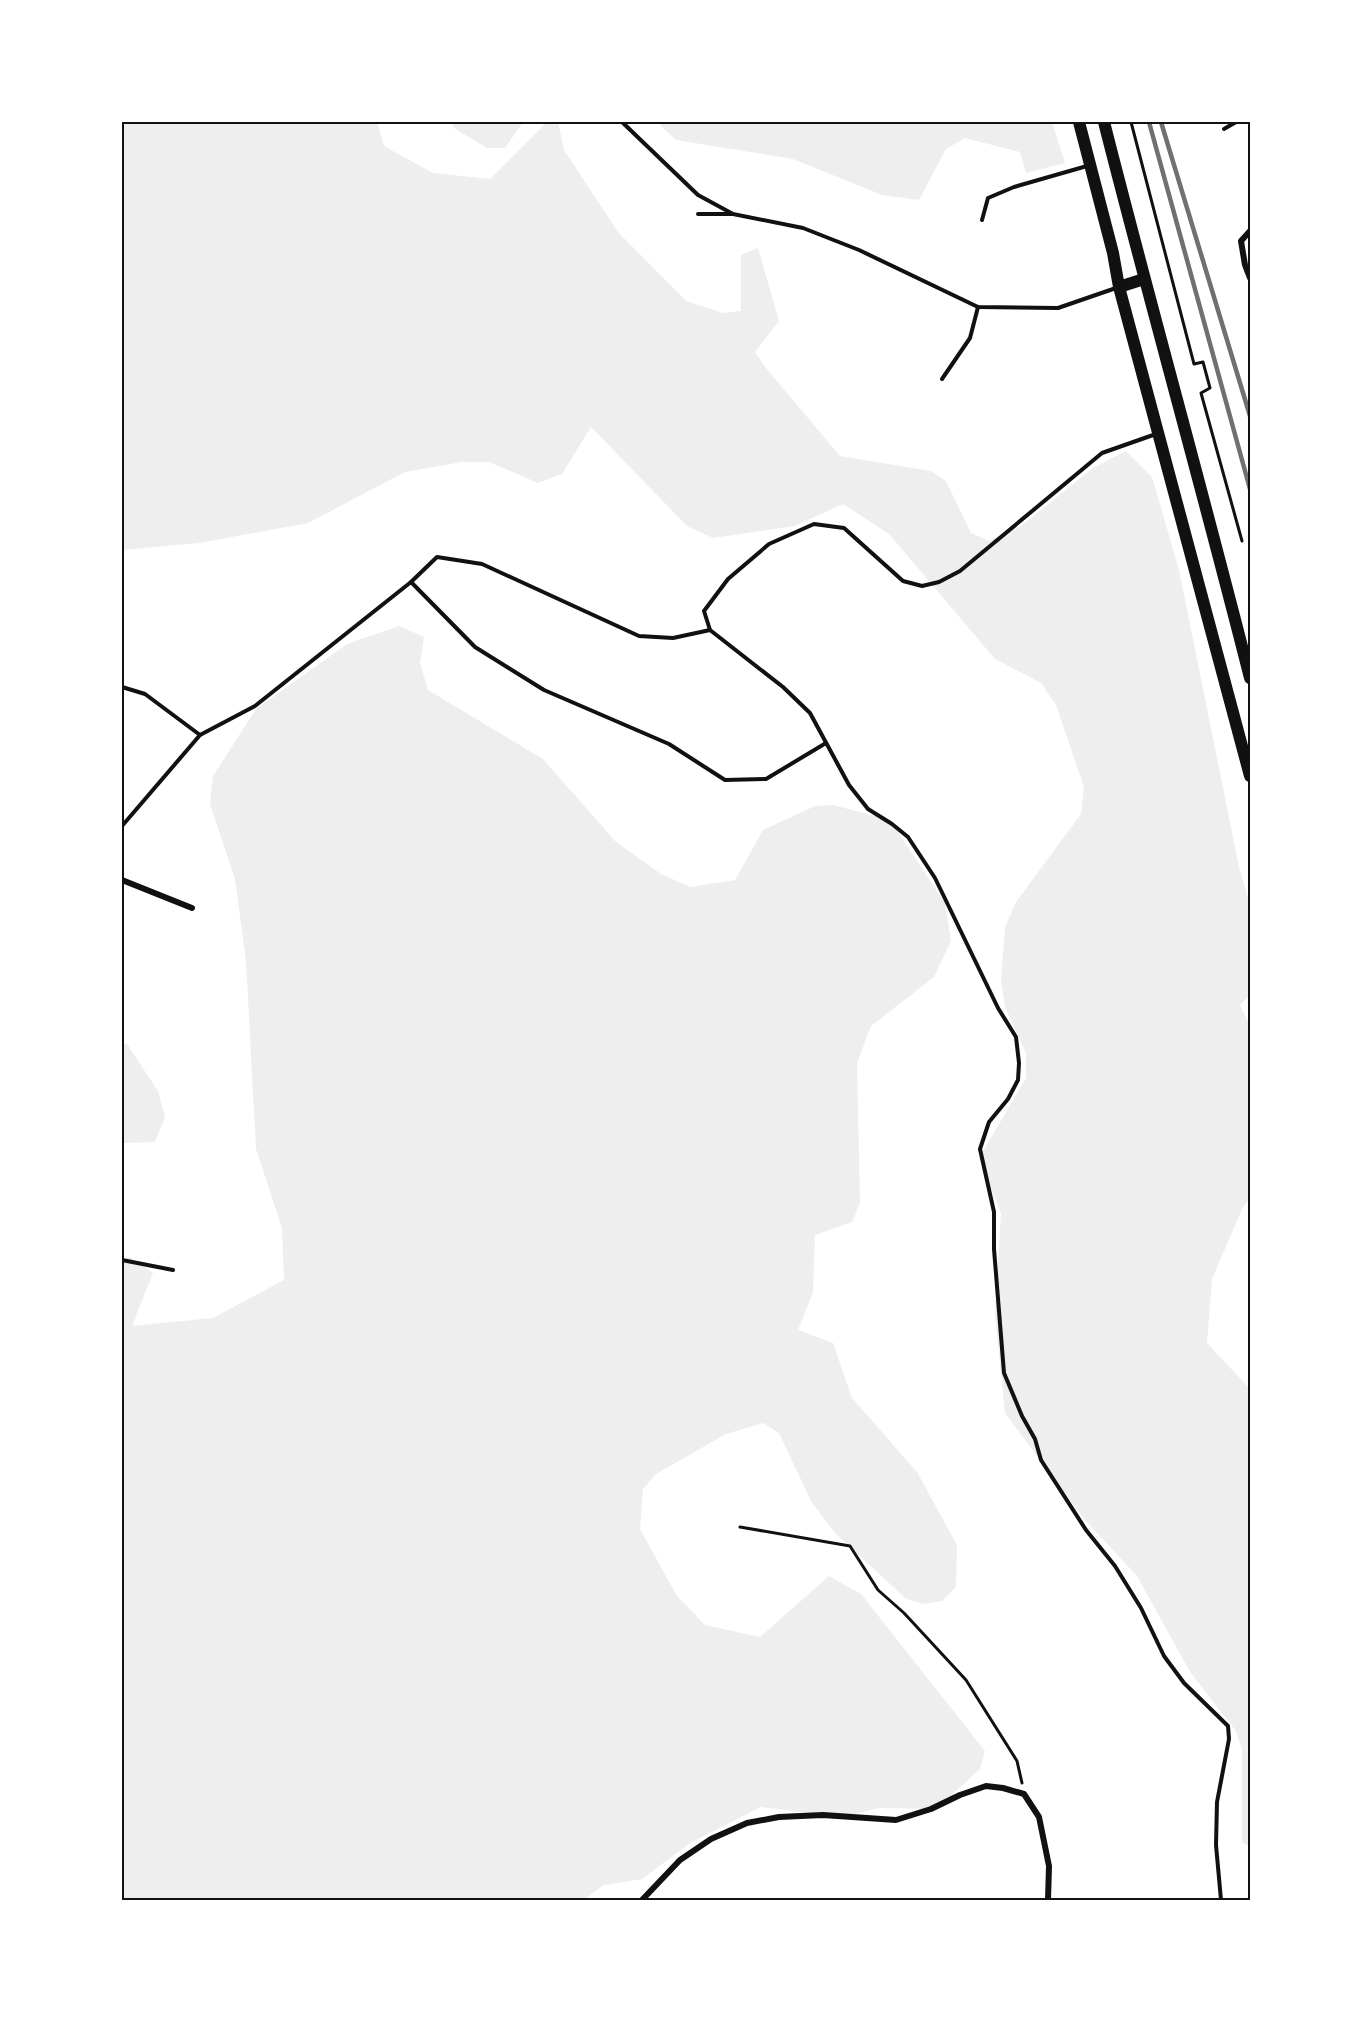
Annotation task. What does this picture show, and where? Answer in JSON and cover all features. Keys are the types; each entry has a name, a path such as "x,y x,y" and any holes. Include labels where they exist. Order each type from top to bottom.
{"main road":[{"path":"1079,122 1113,254 1119,287 1251,776"},
{"path":"1104,122 1251,678"},
{"path":"1119,287 1144,279"}],"street":[{"path":"1251,231 1241,241 1245,265 1251,278"},
{"path":"122,880 192,908"},
{"path":"642,1900 680,1860 711,1839 747,1823 779,1817 823,1815 896,1820 931,1809 986,1786 1024,1794 1039,1817 1049,1866 1048,1900"}],"lane":[{"path":"622,122 698,195 733,214"},
{"path":"1224,129 1236,122"},
{"path":"982,220 988,198 1014,187 1090,165"},
{"path":"698,214 733,214 803,228 859,250 978,307 1058,308 1119,287"},
{"path":"942,379 970,338 978,307"},
{"path":"1159,433 1102,453 960,571 939,582 922,586 903,581 844,528 814,524 769,544 728,579 704,611 710,630 783,687 810,713 849,785 868,809 908,837 930,870 998,1008 1016,1037 1018,1080 1008,1100 989,1122 981,1149 994,1212 994,1260 1004,1373 1022,1416 1035,1439 1041,1460 1086,1530 1115,1566 1131,1591 1164,1656 1184,1683 1228,1726 1229,1739 1217,1802 1216,1845 1221,1900"},
{"path":"122,826 200,735 255,706 411,582 437,558 483,564 639,636 674,638 710,630"},
{"path":"411,582 475,647 544,690 669,744 725,780 766,779 826,743"},
{"path":"122,687 145,694 200,735"},
{"path":"122,1260 173,1270"}],"path":[{"path":"1131,122 1194,364 1203,362 1210,388 1201,393 1242,541"},
{"path":"740,1527 850,1546 878,1590 904,1613 966,1680 1017,1761 1024,1794"}],"shaded area":[{"path":"122,122 377,122 384,146 433,173 490,179 547,122 558,122 564,150 618,232 686,301 723,313 741,311 741,255 758,248 779,321 755,352 840,456 931,471 946,481 971,533 989,541 1021,526 1093,468 1126,451 1152,477 1179,570 1239,867 1250,904 1250,995 1240,1005 1250,1025 1250,1198 1242,1209 1212,1279 1207,1343 1250,1389 1250,1846 1242,1843 1242,1750 1236,1731 1190,1672 1137,1576 1085,1520 1005,1413 995,1314 1001,1213 979,1158 1026,1078 1026,1053 1005,1007 1001,980 1005,927 1016,902 1081,814 1084,787 1056,705 1041,683 995,659 889,534 843,504 795,526 713,538 687,526 591,427 562,474 538,483 489,462 462,462 405,472 308,523 199,543 122,550"},
{"path":"450,122 523,122 505,148 487,148 454,128"},
{"path":"657,122 1052,122 1065,163 1026,173 1020,152 965,138 946,149 919,200 882,195 793,159 676,140"},
{"path":"399,626 424,637 420,663 428,690 543,759 615,841 661,874 690,887 735,880 763,830 815,806 833,805 890,820 945,903 951,941 934,977 871,1026 857,1063 860,1203 852,1222 815,1235 813,1292 798,1330 833,1343 852,1398 917,1472 957,1545 956,1587 942,1601 923,1604 905,1598 834,1532 811,1501 779,1433 763,1423 726,1434 656,1474 643,1489 640,1529 677,1596 705,1625 760,1637 829,1576 861,1594 985,1751 980,1769 936,1809 879,1808 841,1817 761,1807 690,1843 642,1879 604,1885 586,1900 122,1900 122,1260 130,1257 153,1273 132,1326 213,1318 284,1280 282,1228 256,1149 246,961 235,879 210,804 213,776 256,709 347,644"},
{"path":"122,1043 127,1044 158,1091 165,1117 155,1142 122,1143"}],"railway":[{"path":"1149,122 1250,489"},
{"path":"1161,122 1250,416"}]}
